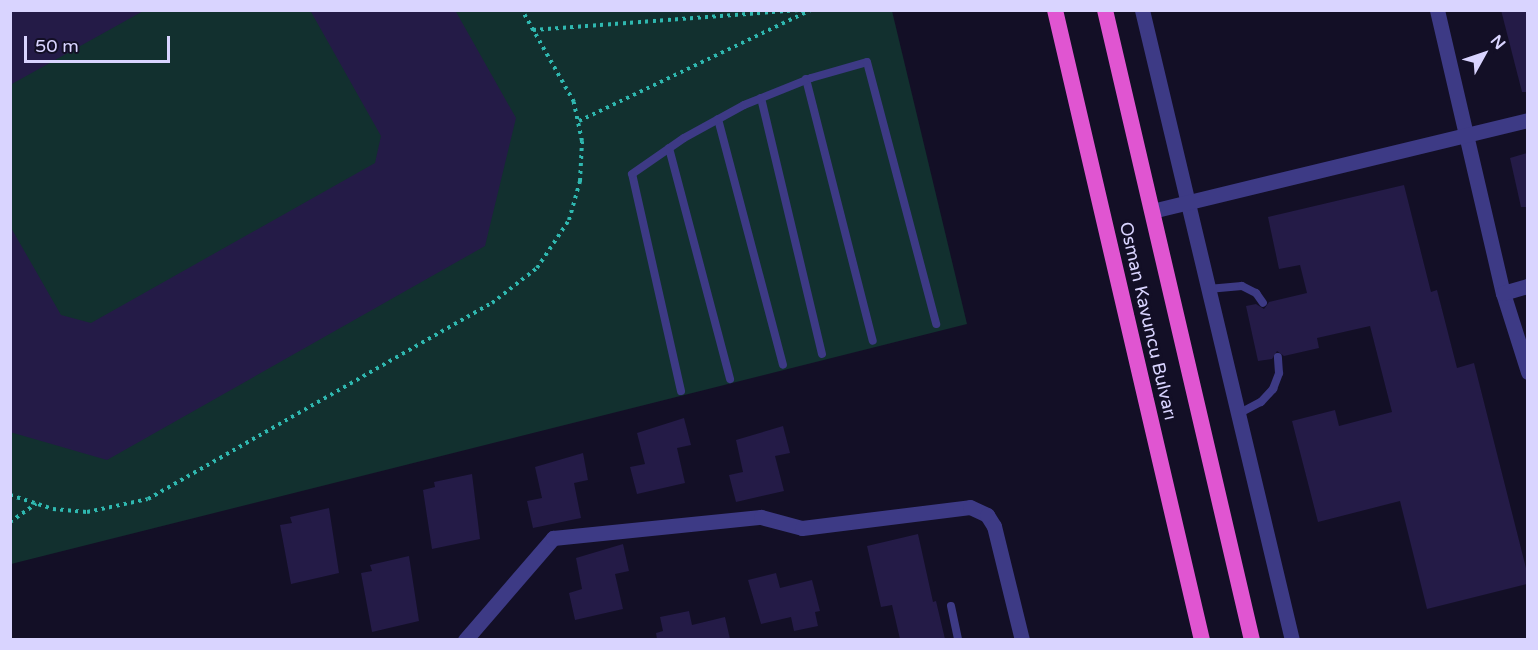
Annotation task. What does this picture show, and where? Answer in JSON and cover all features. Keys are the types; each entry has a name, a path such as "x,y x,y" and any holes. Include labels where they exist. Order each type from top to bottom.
{"highway":[{"name":"Osman Kavuncu Bulvarı","path":"1055,10 1202,639"},
{"name":"Osman Kavuncu Bulvarı","path":"1105,10 1252,639"}],"street":[{"path":"1142,10 1292,639"},
{"path":"1437,10 1503,293 1527,372"},
{"path":"1152,211 1527,120"},
{"path":"1503,293 1527,286"},
{"path":"465,639 553,538 761,517 802,528 970,507 987,515 994,526 1022,639"}],"lane":[{"path":"681,391 632,174 669,148 718,119 761,98 806,79 867,62 936,324"},
{"path":"806,79 873,341"},
{"path":"761,98 822,354"},
{"path":"718,119 783,365"},
{"path":"669,148 730,379"},
{"path":"1208,290 1242,286 1256,293 1263,303"},
{"path":"1238,414 1260,402 1273,389 1279,373 1278,357"},
{"path":"951,606 958,639"}],"path":[{"path":"10,495 36,504 87,512 148,499 508,292 548,255 569,220 582,161 579,121 574,102 522,10"},
{"path":"533,30 799,10"},
{"path":"579,121 812,10"},
{"path":"10,522 36,504"}],"green space":[{"path":"11,11 892,11 967,324 11,564"}],"building":[{"path":"10,10 145,10 10,85"},
{"path":"310,10 455,10 516,118 485,246 107,460 10,432 10,226 61,315 91,323 375,163 381,136"},
{"path":"1501,10 1527,10 1527,92 1522,92"},
{"path":"1527,153 1527,207 1521,207 1510,158"},
{"path":"1404,185 1431,292 1437,290 1457,368 1474,363 1527,572 1527,584 1427,609 1400,501 1318,522 1292,421 1335,410 1339,426 1392,412 1370,326 1317,338 1319,348 1284,356 1277,351 1272,359 1258,361 1246,306 1256,304 1264,309 1269,302 1307,293 1300,265 1279,269 1268,217"},
{"path":"684,418 691,445 677,448 685,483 637,494 630,467 645,464 637,433"},
{"path":"783,426 790,453 775,456 784,491 736,502 729,475 743,472 736,440"},
{"path":"583,453 588,480 574,483 581,518 533,528 527,501 542,498 535,467"},
{"path":"472,474 480,539 432,549 423,490 435,487 434,482"},
{"path":"329,508 339,573 291,584 280,525 292,523 290,517"},
{"path":"918,534 933,602 936,601 945,639 900,639 892,605 881,607 867,546"},
{"path":"623,544 629,571 615,574 623,609 575,620 569,593 582,589 576,558"},
{"path":"409,556 419,621 372,632 361,573 372,571 370,565"},
{"path":"776,573 780,588 812,580 820,611 815,612 818,626 794,631 791,617 761,624 748,580"},
{"path":"689,611 692,625 725,617 730,639 657,639 656,633 663,631 660,617"}]}
